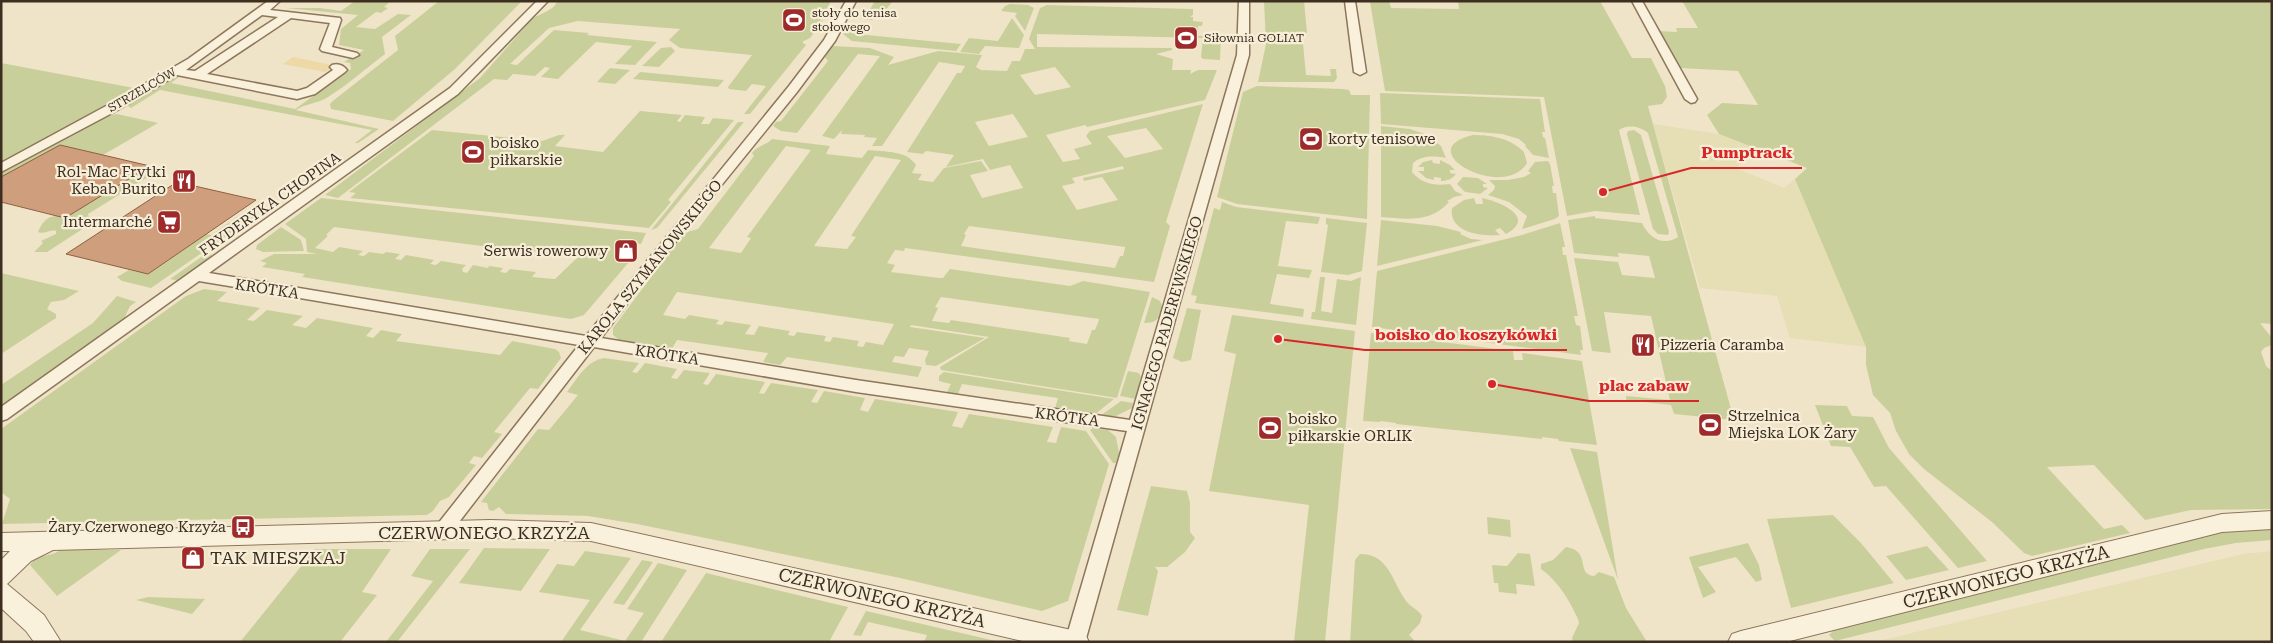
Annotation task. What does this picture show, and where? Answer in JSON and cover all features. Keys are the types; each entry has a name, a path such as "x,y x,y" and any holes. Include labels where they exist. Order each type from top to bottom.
{"street":[{"name":"STRZELCÓW","path":"1,168 110,109 175,71 275,1"},
{"name":"FRYDERYKA CHOPINA","path":"1,415 454,92 542,1"},
{"name":"KAROLA SZYMANOWSKIEGO","path":"443,530 655,258 793,89 829,41 851,1"},
{"name":"IGNACEGO PADEREWSKIEGO","path":"1076,642 1243,55 1244,1"},
{"path":"1350,1 1360,72"},
{"path":"1637,1 1691,99"},
{"path":"260,12 336,20 326,49 353,55"},
{"path":"197,75 290,14"},
{"path":"175,71 300,95 311,91 341,70 336,67"},
{"name":"KRÓTKA","path":"197,276 856,386 1137,428"},
{"name":"CZERWONEGO KRZYŻA","path":"1741,642 2222,522 2272,520"},
{"name":"CZERWONEGO KRZYŻA","path":"1,542 490,529 591,532 1076,642"},
{"path":"1,576 22,554 53,541"},
{"path":"1,592 35,623 48,642"}],"shaded area":[{"path":"1653,124 1719,134 1759,149 1736,168 1784,188 1795,179 1866,347 1790,338 1777,296 1700,288"},
{"path":"2272,551 2272,642 1874,642 2243,554"}],"green space":[{"path":"355,1 391,1 384,7 388,8 381,13 376,12 356,27 375,29 398,14 411,15 382,37 385,54 328,97 296,110 379,129 358,143 355,143 372,130 160,90 131,108 128,106 128,103 176,75 182,75 171,83 295,109 351,69 350,63 344,62 364,50 339,45 341,29 358,15 286,8 320,8 341,11"},
{"path":"439,1 522,1 455,69 393,121 331,109 330,104 334,100 398,50 395,36"},
{"path":"557,1 831,1 820,21 823,20 810,38 802,42 806,45 750,114 744,114 766,86 752,84 746,91 729,89 728,87 752,55 680,48 669,40 680,29 578,21 549,28 510,64 517,65 554,30 657,42 635,65 615,64 632,46 596,42 558,79 541,77 550,68 545,67 535,76 513,74 507,80 494,79 338,198 325,195 480,78 532,19 554,7"},
{"path":"875,1 893,1 882,14 876,14 872,20 864,19"},
{"path":"1264,1 1304,1 1307,33 1302,33 1306,75 1331,76 1330,69 1336,69 1337,78 1334,82 1258,82 1266,44"},
{"path":"1367,1 1389,1 1391,8 1459,9 1458,1 1600,1 1632,58 1651,58 1665,86 1667,97 1662,104 1648,106 1734,420 1674,414 1671,405 1626,400 1626,396 1670,400 1651,316 1604,312 1611,353 1592,351 1574,258 1618,262 1622,275 1655,278 1649,256 1618,253 1619,257 1574,253 1568,220 1595,216 1595,218 1642,223 1652,236 1662,241 1678,237 1648,133 1634,127 1626,127 1619,130 1640,215 1595,211 1567,216 1544,97 1385,91 1370,2"},
{"path":"1682,1 2272,1 2272,324 2260,323 2272,338 2272,345 2264,348 2261,352 2266,366 2272,371 2272,509 2191,510 2145,520 2094,465 2047,467 2104,529 2122,525 2130,533 2032,556 2024,553 1992,522 1924,469 1909,454 1896,431 1890,413 1873,395 1866,365 1866,347 1795,179 1807,168 1719,134 1707,115 1722,103 1758,105 1738,71 1680,68 1658,31 1677,32 1676,28 1698,28"},
{"path":"1010,4 1028,5 1034,8 1025,31 1015,16 1017,13 1001,11"},
{"path":"1047,5 1193,9 1193,15 1190,17 1193,17 1193,21 1203,22 1202,26 1198,26 1198,36 1221,35 1220,60 1203,59 1201,57 1203,38 1037,34 1037,47 1172,48 1172,50 1156,54 1173,59 1172,70 1191,70 1190,74 1198,70 1217,70 1205,100 1046,135 1063,162 1080,159 1074,149 1092,144 1086,136 1090,131 1203,104 1166,222 1170,226 1154,282 905,248 904,251 895,250 887,263 895,265 891,272 939,278 943,278 950,269 1070,286 1083,281 1150,292 1117,398 941,370 940,367 989,337 911,325 910,327 985,338 936,366 926,365 925,360 929,351 909,348 904,357 895,356 892,362 922,367 918,377 787,357 780,365 763,362 768,353 677,340 672,349 619,340 613,335 613,328 684,233 698,229 754,156 752,153 772,139 830,146 826,154 862,158 868,150 901,154 912,160 916,165 912,173 922,174 918,180 933,182 944,168 981,161 988,171 970,175 982,198 1023,188 1010,165 990,170 983,159 946,167 954,155 926,151 923,154 907,152 957,73 961,73 965,66 939,62 882,146 872,146 877,138 864,137 865,135 841,134 842,130 834,139 822,136 880,56 858,54 797,133 781,131 773,126 776,122 781,121 828,61 824,56 833,46 870,48 894,57 888,65 938,51 982,55 976,67 981,70 1007,71 1012,61 1020,61 1025,49 1035,49 1029,39 1040,8","holes":["1055,67 1071,87 1035,95 1020,75","1013,114 1028,137 989,146 975,122","1146,128 1163,149 1125,158 1107,136","786,146 811,150 747,237 751,238 741,253 709,248","875,156 901,160 851,236 856,237 847,249 814,246","1123,166 1124,169 1083,178 1084,181 1102,177 1118,200 1077,210 1062,186 1075,183 1072,178","969,226 1125,248 1123,256 1120,256 1115,268 961,246 966,235 964,234","677,292 894,324 883,345 866,342 863,347 857,346 859,341 833,337 830,342 824,341 826,336 797,332 794,336 788,335 790,331 759,326 754,335 745,334 751,325 725,321 722,325 716,324 719,320 689,315 685,319 663,315","941,297 1099,319 1095,330 1092,330 1087,344 1069,341 1070,338 951,320 949,323 932,321 938,308 935,307"]},
{"path":"1012,18 1024,35 1019,48 985,46 979,54 960,52 969,38 998,41"},
{"path":"849,29 859,29 856,34 961,44 956,51 852,41 843,34"},
{"path":"671,47 675,51 659,67 642,66 661,48"},
{"path":"1,63 134,88 1,164"},
{"path":"610,68 630,70 615,84 597,82"},
{"path":"640,72 724,80 718,87 633,79"},
{"path":"1257,86 1343,89 1349,90 1351,95 1370,95 1367,219 1237,204 1217,197 1243,92"},
{"path":"1380,93 1540,99 1545,132 1542,132 1549,158 1533,155 1519,139 1502,134 1381,124"},
{"path":"640,111 682,115 677,121 680,122 685,115 705,117 701,124 709,124 713,118 734,120 668,200 671,202 649,228 350,198 356,193 349,192 432,130 542,141 559,135 565,135 555,146 603,152"},
{"path":"117,114 158,123 103,155 60,145 1,177 1,172 102,117"},
{"path":"738,122 744,122 657,228 651,230"},
{"path":"1381,126 1410,129 1425,134 1441,146 1446,158 1425,157 1413,163 1412,172 1424,182 1439,185 1450,184 1455,191 1463,195 1447,201 1449,202 1442,209 1426,217 1409,219 1381,217"},
{"path":"1634,130 1641,135 1669,232 1668,235 1658,234 1653,229 1627,134 1628,131"},
{"path":"1473,135 1494,137 1513,143 1524,152 1527,163 1515,174 1500,177 1483,175 1467,169 1455,161 1451,151 1456,142"},
{"path":"1432,160 1433,163 1440,164 1440,160 1450,165 1455,170 1450,170 1450,173 1456,174 1443,181 1441,181 1441,178 1434,177 1434,180 1426,178 1418,171 1424,171 1424,167 1418,167 1423,162"},
{"path":"1548,161 1554,186 1552,186 1553,193 1556,193 1559,216 1555,219 1522,229 1527,216 1509,202 1488,195 1494,190 1495,186 1489,180 1508,180 1524,177 1531,173 1528,171 1535,162"},
{"path":"150,166 161,169 88,214 89,217 98,219 47,252 34,252 43,243 41,241 56,234 56,231 38,232 45,220 56,216 65,217"},
{"path":"1463,177 1478,178 1487,184 1483,184 1483,187 1488,188 1480,194 1465,192 1457,184"},
{"path":"321,198 646,233 641,244 625,242 615,253 630,256 625,260 629,262 584,315 571,319 302,277 305,274 262,267 267,263 260,261 274,254 317,254 307,252 306,239 285,224","holes":["334,227 505,249 507,247 577,258 555,279 532,277 536,272 510,269 506,273 500,272 503,268 489,266 488,268 473,265 467,273 463,272 462,269 466,265 441,261 436,265 430,264 434,260 406,255 401,260 395,259 400,254 369,252 364,256 358,255 363,251 339,247 333,252 315,248 328,236 326,235"]},
{"path":"1474,198 1476,204 1483,204 1482,198 1505,206 1512,211 1517,216 1518,222 1515,228 1506,234 1500,228 1495,230 1500,235 1485,235 1468,232 1461,228 1455,223 1452,216 1452,208 1464,200"},
{"path":"1222,202 1236,207 1320,217 1318,224 1286,221 1278,266 1312,270 1309,278 1277,274 1270,304 1304,309 1303,317 1195,303 1197,296 1191,295 1214,208 1220,210"},
{"path":"243,213 255,216 151,288 122,281 117,277 129,270 148,274 206,234 211,235"},
{"path":"1326,218 1367,223 1362,271 1348,275 1321,272 1328,225 1326,224"},
{"path":"1381,220 1437,226 1461,232 1460,234 1471,239 1483,240 1377,266"},
{"path":"1560,223 1565,247 1562,247 1563,255 1566,255 1578,316 1574,316 1576,325 1580,326 1583,350 1580,350 1581,355 1372,327 1377,271 1522,235"},
{"path":"281,227 301,240 304,251 263,252 256,249 257,245"},
{"path":"207,253 215,257 179,281 170,279"},
{"path":"1,273 79,291 64,300 51,302 47,309 56,314 56,318 1,354"},
{"path":"1320,277 1325,277 1321,311 1332,313 1337,279 1351,281 1361,277 1356,325 1311,319 1312,312 1315,312"},
{"path":"204,289 227,292 217,301 260,308 247,320 254,321 267,310 303,316 292,325 306,328 317,318 373,328 366,336 373,338 381,330 402,334 396,341 500,355 512,341 555,349 559,352 561,358 538,389 530,388 494,432 502,434 482,458 474,456 469,463 476,465 449,497 440,501 433,511 427,515 2,524 10,499 1,492 1,429 186,296"},
{"path":"117,296 136,302 130,306 123,321 1,407 1,385 93,323"},
{"path":"1152,297 1160,301 1163,308 1156,320 1144,323"},
{"path":"1187,308 1201,310 1191,360 1182,362 1173,358"},
{"path":"1232,315 1355,331 1325,642 1294,642 1309,505 1209,491 1236,354 1224,351"},
{"path":"1371,333 1513,351 1514,360 1523,360 1522,353 1582,361 1597,445 1559,441 1558,439 1542,437 1542,439 1381,421 1363,421"},
{"path":"604,358 639,363 632,372 637,373 645,363 677,369 671,378 677,379 684,370 710,373 703,384 708,385 716,374 765,382 759,393 764,394 771,383 818,390 811,402 817,403 824,391 865,398 860,410 868,412 875,399 958,412 952,426 962,428 969,414 1053,427 1047,442 1056,443 1061,427 1086,431 1109,464 1068,601 1042,611 900,578 637,524 588,516 506,514 499,507 493,511 489,510 487,503 481,502 538,429 549,430 578,395 567,392 582,371 592,363"},
{"path":"1128,371 1139,373 1141,377 1136,399 1120,396"},
{"path":"944,372 1114,399 1094,415 1055,409 1058,398 962,384 957,396 947,392 951,384 939,381 939,376"},
{"path":"1121,401 1133,403 1132,408 1116,416 1100,416"},
{"path":"1815,405 1847,406 1852,416 1873,417 1889,448 1987,561 1958,568 1886,486 1874,487 1850,447 1831,446"},
{"path":"1093,428 1108,430 1116,437 1119,453 1116,463 1113,463 1090,430"},
{"path":"1570,448 1597,452 1618,580"},
{"path":"1151,486 1187,491 1190,503 1190,532 1195,538 1185,552 1167,567 1155,567 1158,571 1148,616 1117,610"},
{"path":"1833,515 1861,543 1894,583 1791,608 1767,519"},
{"path":"1487,517 1510,520 1511,537 1488,534"},
{"path":"2272,528 2272,540 2236,543 2204,549 1835,641 1829,635 1835,629 2222,531"},
{"path":"1748,543 1759,565 1762,580 1756,582 1736,557 1698,567 1716,592 1703,598 1689,557"},
{"path":"1927,546 1949,570 1906,580 1886,556"},
{"path":"1566,547 1574,549 1579,553 1585,571 1588,574 1594,576 1599,572 1614,577 1626,608 1647,642 1573,642 1572,638 1579,623 1578,619 1563,592 1541,569 1541,564 1553,560"},
{"path":"484,548 550,549 521,591 459,583"},
{"path":"315,549 391,549 362,592 377,595 340,642 240,642"},
{"path":"430,549 470,549 397,642 386,642 433,581 411,576"},
{"path":"60,550 121,550 57,596 30,565 37,558"},
{"path":"585,551 631,558 580,630 625,641 644,613 627,609 658,563 687,570 641,642 561,642 590,600 539,592 557,564 574,566"},
{"path":"1518,553 1530,554 1535,586 1516,584 1517,594 1499,592 1498,583 1494,583 1492,565 1507,566"},
{"path":"1360,554 1370,555 1384,564 1407,602 1421,614 1420,623 1409,635 1416,642 1350,642 1355,560"},
{"path":"642,560 653,562 624,605 613,603"},
{"path":"706,573 848,607 829,642 661,642"},
{"path":"148,597 205,599 192,614 136,600"},
{"path":"866,611 1000,642 924,642 927,635 868,622 861,636 853,635"}],"sand":[{"path":"293,57 336,66 325,72 283,64"}],"building":[{"path":"60,145 150,166 65,218 1,202 1,177"},
{"name":"Intermarché","path":"177,182 256,200 148,274 66,254"}],"place":[{"name":"stoły do tenisa stołowego","path":"794,20"},
{"name":"Siłownia GOLIAT","path":"1186,38"},
{"name":"korty tenisowe","path":"1311,139"},
{"name":"boisko piłkarskie","path":"473,152"},
{"name":"Rol-Mac Frytki Kebab Burito","path":"184,181"},
{"name":"Pumptrack","path":"1603,192"},
{"name":"Intermarché","path":"169,222"},
{"name":"Serwis rowerowy","path":"626,251"},
{"name":"boisko do koszykówki","path":"1278,339"},
{"name":"Pizzeria Caramba","path":"1643,345"},
{"name":"plac zabaw","path":"1492,384"},
{"name":"Strzelnica Miejska LOK Żary","path":"1710,425"},
{"name":"boisko piłkarskie ORLIK","path":"1270,428"},
{"name":"Żary Czerwonego Krzyża","path":"243,527"},
{"name":"TAK MIESZKAJ","path":"193,558"}]}
